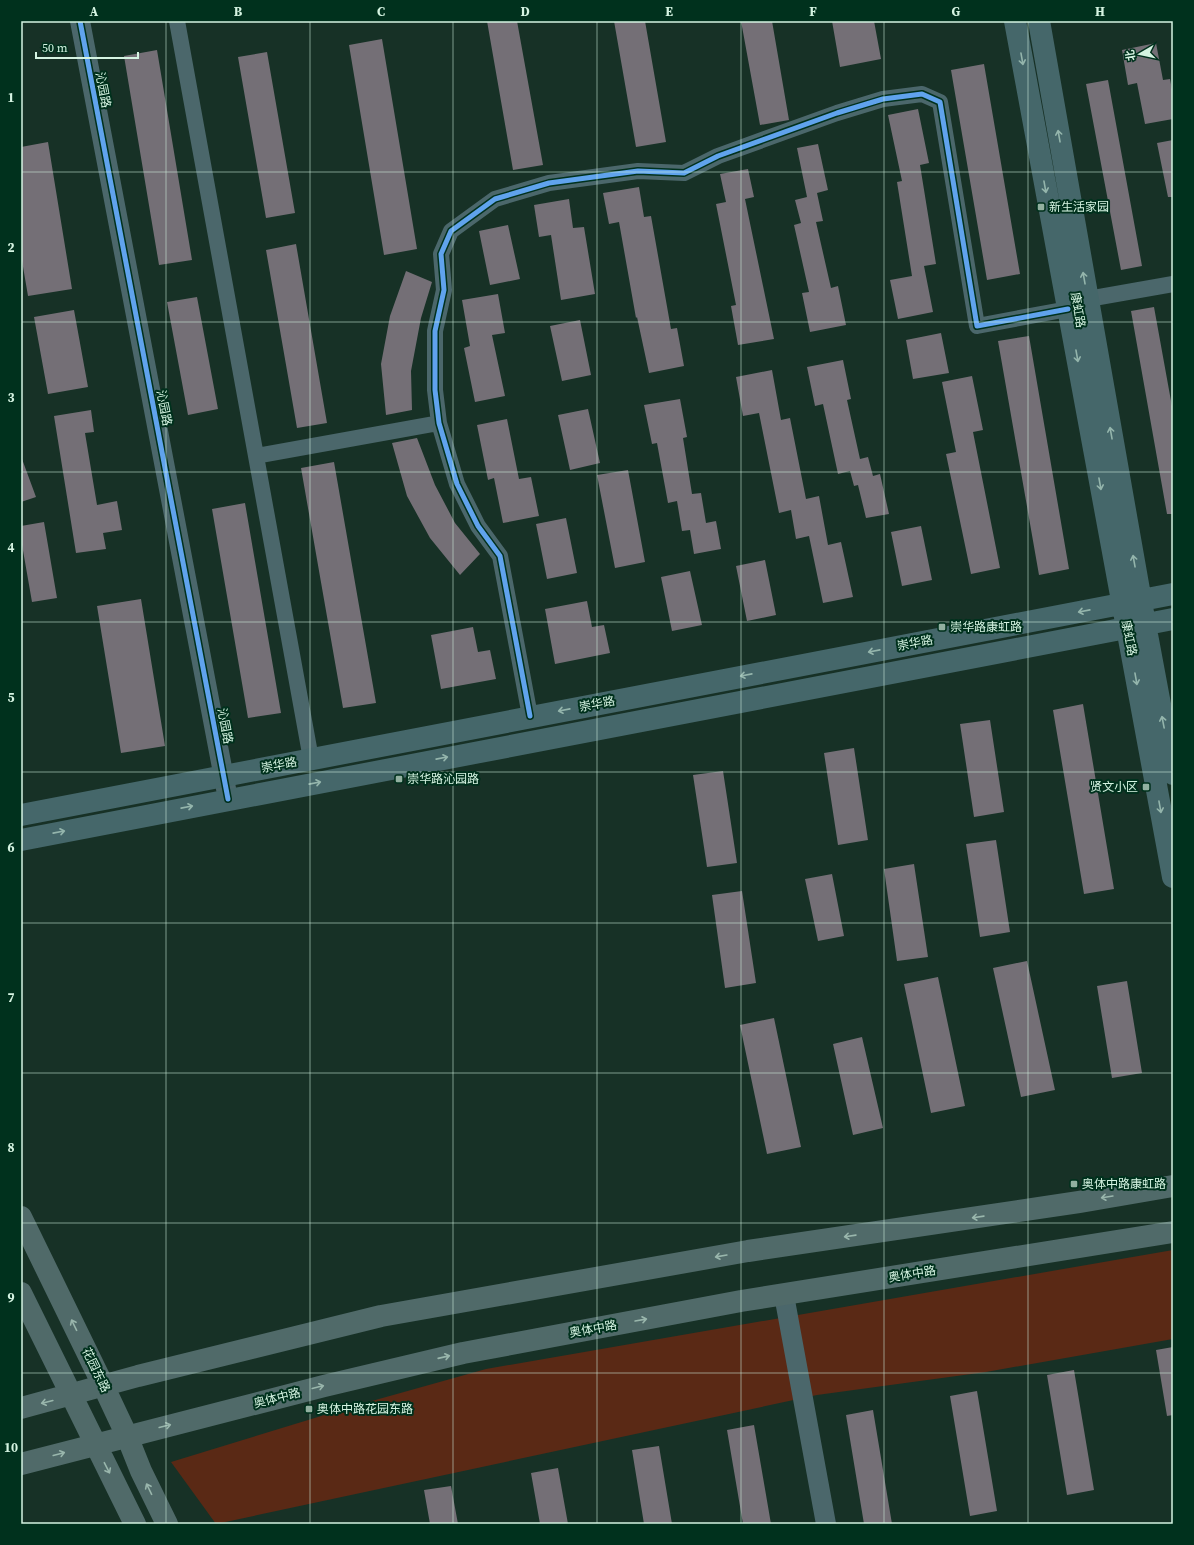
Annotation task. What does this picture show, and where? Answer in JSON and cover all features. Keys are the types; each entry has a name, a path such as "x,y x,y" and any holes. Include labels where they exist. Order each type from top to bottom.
{"main road":[{"name":"康虹路","path":"1015,21 1068,309 1132,601"},
{"name":"康虹路","path":"1039,21 1088,299 1173,877"},
{"name":"崇华路","path":"21,815 530,716 1173,594"},
{"name":"崇华路","path":"21,840 228,799 1173,619"},
{"name":"康虹路","path":"1136,625 1173,774"},
{"path":"21,1408 72,1395 103,1385 381,1316 748,1251 1079,1202 1173,1186"},
{"name":"花园东路","path":"21,1218 103,1385 127,1436 140,1471 167,1524"},
{"name":"奥体中路","path":"21,1464 324,1386 462,1353 784,1295 1173,1232"},
{"path":"21,1293 135,1524"}],"street":[{"name":"沁园路","path":"80,21 228,799"},
{"path":"177,21 311,759"},
{"path":"530,716 500,556 478,526 457,484 439,423 435,390 435,331 444,290 441,254 452,231 477,212 495,199 549,183 638,171 684,173 718,156 837,113 883,99 922,94 940,102 977,326 1068,309"},
{"path":"1088,299 1173,284"},
{"path":"256,456 439,423"},
{"path":"784,1295 826,1524"}],"shaded area":[{"path":"1173,1250 1173,1339 986,1372 817,1395 216,1524 171,1462 354,1406 486,1369"}],"building":[{"path":"487,21 517,21 543,165 513,170"},
{"path":"614,21 645,21 666,142 636,147"},
{"path":"741,21 772,21 789,120 760,125"},
{"path":"832,21 874,21 881,59 840,67"},
{"path":"382,39 417,249 384,255 349,45"},
{"path":"1156,43 1163,80 1170,79 1173,95 1173,119 1145,124 1137,83 1128,85 1122,50"},
{"path":"157,50 192,260 159,265 124,56"},
{"path":"267,52 295,213 266,218 238,57"},
{"path":"984,64 1020,274 987,280 951,70"},
{"path":"1108,80 1142,266 1121,270 1086,84"},
{"path":"918,109 929,163 920,165 936,264 924,266 933,312 898,319 890,280 912,276 897,182 902,181 888,115"},
{"path":"1173,140 1173,197 1168,197 1157,143"},
{"path":"48,142 72,289 28,296 21,255 21,147"},
{"path":"818,144 828,190 817,193 823,221 816,222 831,288 838,286 846,325 810,332 802,293 809,292 794,225 801,223 795,200 807,197 797,148"},
{"path":"748,169 754,197 745,199 774,339 738,345 731,306 736,305 716,204 726,202 720,174"},
{"path":"639,187 644,217 651,216 671,329 677,328 684,366 649,373 637,317 636,318 619,222 609,224 603,193"},
{"path":"569,199 573,228 584,227 595,294 561,300 551,235 539,237 534,205"},
{"path":"508,225 520,279 490,285 479,231"},
{"path":"296,244 327,423 297,428 266,250"},
{"path":"406,271 432,282 421,318 411,371 412,410 386,415 381,364 390,316"},
{"path":"498,294 505,333 492,335 505,396 475,402 464,348 470,346 462,300"},
{"path":"197,297 218,409 188,415 167,302"},
{"path":"1154,307 1173,412 1173,514 1167,514 1131,311"},
{"path":"74,310 88,387 48,394 34,317"},
{"path":"580,320 591,375 562,381 550,326"},
{"path":"941,333 949,373 913,379 906,340"},
{"path":"1029,336 1069,569 1039,575 998,341"},
{"path":"843,360 851,399 847,400 860,459 868,457 873,476 880,474 889,514 866,518 858,485 854,486 850,471 838,474 823,404 815,406 807,367"},
{"path":"772,370 781,420 790,418 806,499 819,496 828,545 841,542 853,597 823,603 809,536 796,539 791,510 779,513 759,413 743,416 736,377"},
{"path":"972,376 983,430 973,432 1000,568 971,574 946,454 956,452 942,382"},
{"path":"680,399 687,437 683,438 692,494 701,493 706,523 716,521 721,549 694,554 690,530 682,531 677,501 668,503 657,443 652,444 644,405"},
{"path":"588,409 600,463 570,470 558,415"},
{"path":"91,410 94,432 85,433 97,505 117,501 122,530 103,533 106,549 76,553 54,416"},
{"path":"507,419 519,479 531,477 539,516 503,523 494,478 488,480 477,425"},
{"path":"417,438 435,485 455,523 480,554 460,575 430,538 407,496 392,443"},
{"path":"21,459 36,497 21,502"},
{"path":"334,462 376,703 343,708 301,468"},
{"path":"628,470 645,562 615,568 597,475"},
{"path":"245,503 281,713 248,718 212,509"},
{"path":"566,518 577,573 547,579 536,524"},
{"path":"44,522 57,598 32,602 21,539 21,526"},
{"path":"921,526 932,580 902,586 891,532"},
{"path":"765,560 776,615 747,621 736,566"},
{"path":"690,571 702,625 672,631 661,577"},
{"path":"141,599 165,746 121,753 97,606"},
{"path":"587,601 592,627 604,625 610,653 555,664 545,609"},
{"path":"473,627 478,652 490,650 496,679 441,689 431,635"},
{"path":"1083,704 1114,889 1084,894 1053,710"},
{"path":"990,720 1004,812 974,817 960,724"},
{"path":"854,748 868,840 838,845 824,753"},
{"path":"723,771 737,863 707,867 693,775"},
{"path":"996,840 1010,932 980,937 966,844"},
{"path":"914,864 928,957 897,961 884,869"},
{"path":"832,874 844,936 818,941 805,879"},
{"path":"742,891 756,983 725,988 712,895"},
{"path":"1027,961 1055,1090 1021,1097 993,968"},
{"path":"938,977 965,1106 931,1113 904,984"},
{"path":"1127,981 1142,1073 1112,1078 1097,986"},
{"path":"774,1018 801,1147 767,1154 740,1025"},
{"path":"862,1037 883,1128 853,1135 833,1044"},
{"path":"1173,1347 1173,1415 1167,1416 1156,1350"},
{"path":"1074,1370 1094,1490 1067,1495 1047,1375"},
{"path":"977,1391 997,1511 970,1516 950,1396"},
{"path":"873,1410 892,1524 864,1524 846,1415"},
{"path":"754,1425 771,1524 743,1524 727,1430"},
{"path":"659,1446 672,1524 644,1524 632,1450"},
{"path":"558,1468 568,1524 540,1524 531,1473"},
{"path":"451,1486 458,1524 430,1524 424,1490"}],"cycle path":[{"path":"80,21 228,799"},
{"path":"530,716 500,556 478,526 457,484 439,423 435,390 435,331 444,290 441,254 451,231 495,199 549,183 638,171 684,173 718,156 837,113 883,99 922,94 940,102 977,326 1068,309"}],"place":[{"name":"新生活家园","path":"1041,207"},
{"name":"崇华路康虹路","path":"942,627"},
{"name":"崇华路沁园路","path":"399,779"},
{"name":"贤文小区","path":"1146,787"},
{"name":"奥体中路康虹路","path":"1074,1184"},
{"name":"奥体中路花园东路","path":"309,1409"}]}
